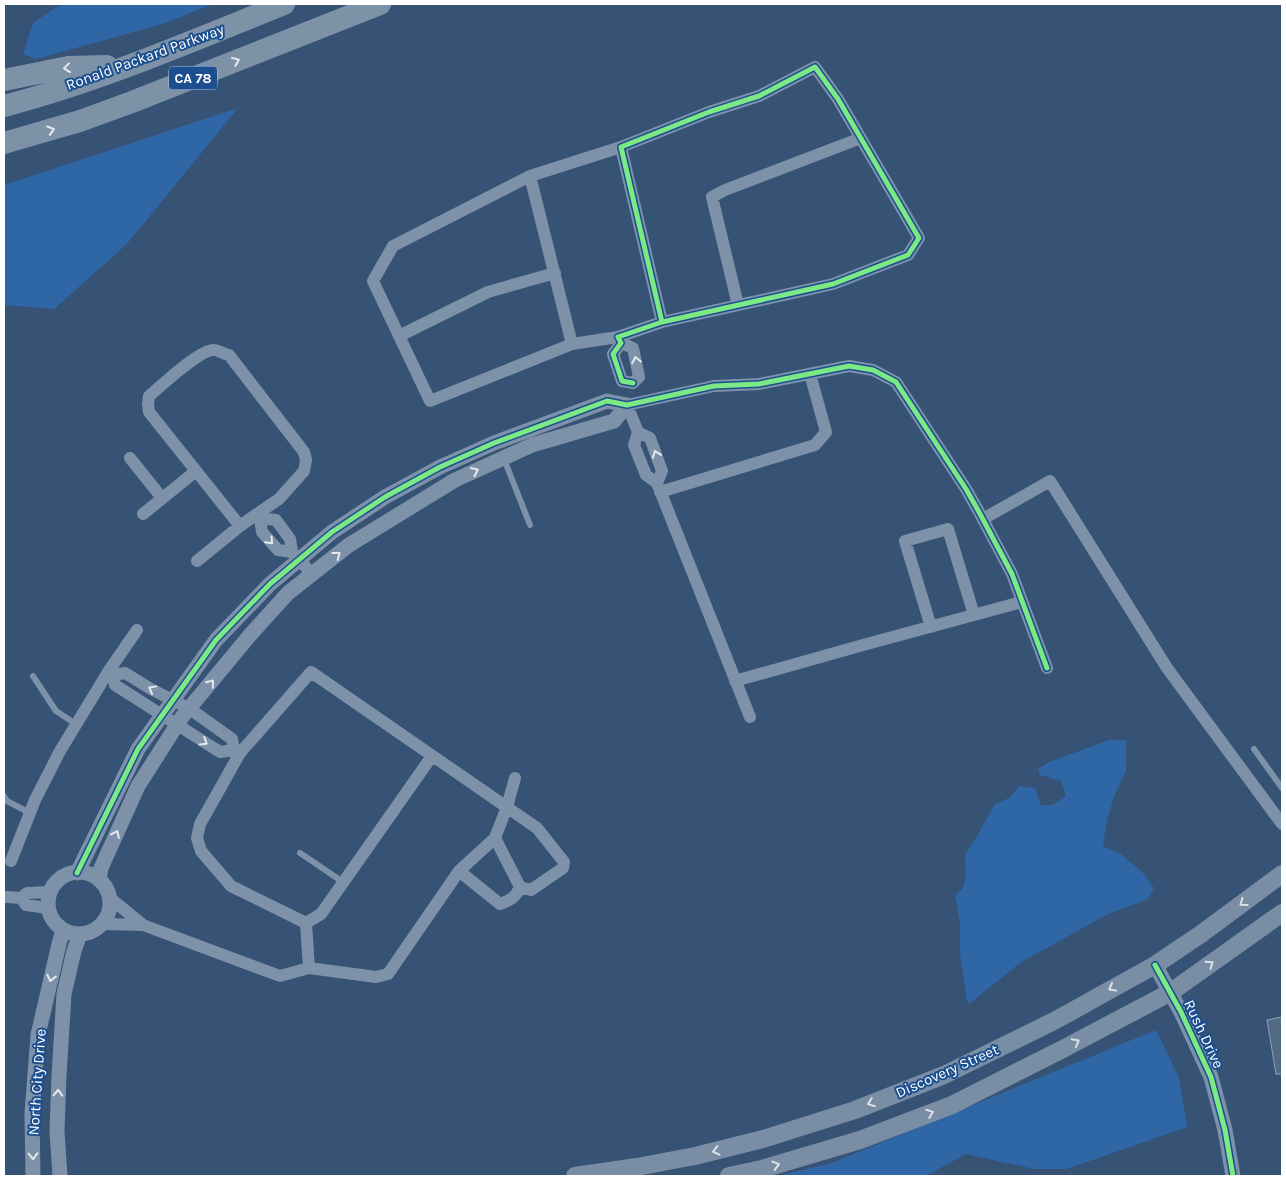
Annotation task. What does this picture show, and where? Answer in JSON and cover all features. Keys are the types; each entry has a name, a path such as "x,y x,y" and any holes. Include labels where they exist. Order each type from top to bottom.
{"highway":[{"name":"Ronald Packard Parkway","path":"4,106 74,85 133,64 284,4"},
{"name":"CA 78","path":"4,143 80,121 380,4"},
{"path":"4,80 68,68 133,64"}],"main road":[{"name":"Discovery Street","path":"574,1176 695,1156 763,1139 855,1110 944,1075 1054,1020 1155,965 1201,934 1282,874"},
{"name":"Discovery Street","path":"729,1176 762,1169 860,1140 952,1105 1171,992 1282,913"}],"street":[{"path":"815,67 838,98 919,238 908,255 833,284 662,322 620,340 572,344 430,401 373,281 393,246 530,176 621,147 709,112 759,96 815,67"},
{"path":"738,305 712,198 724,190 861,138"},
{"path":"621,147 662,322"},
{"path":"530,176 572,344"},
{"path":"399,336 488,292 554,273"},
{"path":"620,340 633,348 639,377 633,383 633,404 638,432 650,438 662,471 659,488 750,717"},
{"path":"620,340 613,354 622,381 633,383"},
{"path":"197,561 240,526 258,516 279,499 304,471 306,460 304,452 229,355 213,350 204,352 194,359 149,396 149,412 240,526"},
{"path":"77,873 138,749 216,640 296,556 378,502 440,467 494,443 607,401 633,404 714,386 759,384 849,366 873,370 896,382 983,518 1012,574 1047,668"},
{"path":"659,488 815,445 826,432 810,374"},
{"path":"98,880 101,868 138,786 177,725 250,635 288,593 348,545 455,480 532,445 614,421 633,404"},
{"path":"130,458 162,498"},
{"path":"143,514 196,471"},
{"path":"983,518 1050,481 1167,668 1282,824"},
{"path":"258,516 262,532 278,550 296,556"},
{"path":"258,516 276,520 290,539 296,556 312,574"},
{"path":"931,626 905,541 948,529 974,615"},
{"path":"735,681 1022,602"},
{"path":"11,861 35,800 60,752 137,630"},
{"path":"306,923 231,886 201,851 197,838 200,824 237,752 311,672 537,828 564,862 563,868 531,890 520,886 495,838"},
{"path":"111,674 125,674 190,709 232,739 237,752"},
{"path":"111,674 115,685 220,752 237,752"},
{"path":"306,923 321,914 432,756"},
{"path":"110,898 102,924 88,933 71,934 63,930 50,917 48,900 54,884 69,874 86,874 98,880 110,898 143,925 280,976 309,968 376,977 388,974 459,871 495,838 507,807 515,778"},
{"path":"459,871 500,904 517,894 520,886"},
{"path":"7,897 21,898 27,893 50,892"},
{"path":"21,898 26,905 48,908"},
{"path":"306,923 309,968"},
{"path":"102,924 143,925"},
{"name":"North City Drive","path":"33,1176 32,1113 38,1035 63,930"},
{"name":"North City Drive","path":"60,1176 57,1131 64,994 80,934"},
{"name":"Rush Drive","path":"1155,965 1171,992 1211,1077 1225,1130 1233,1176"}],"lane":[{"path":"503,458 530,525"},
{"path":"33,676 56,711 76,724"},
{"path":"1254,750 1282,788"},
{"path":"4,796 7,801 30,813"},
{"path":"300,853 344,882"}],"shaded area":[{"path":"61,4 212,4 166,23 36,59 23,54 33,23"},
{"path":"238,108 127,244 54,309 4,305 4,185"},
{"path":"1109,740 1126,740 1126,771 1114,797 1107,820 1103,846 1121,854 1143,873 1154,888 1148,899 1108,914 1020,963 969,1004 960,954 960,922 955,896 963,888 966,875 965,855 995,804 1009,798 1019,786 1035,788 1041,805 1053,805 1066,796 1061,781 1040,775 1038,769 1049,762"},
{"path":"1156,1030 1179,1078 1187,1127 1067,1169 1034,1169 966,1154 926,1176 776,1176 829,1164"}],"building":[{"path":"1282,1017 1282,1074 1276,1074 1267,1020"}],"cycle path":[{"path":"633,383 622,381 613,354 621,343 618,337 662,322 621,147 709,112 759,96 815,67 838,99 919,238 908,255 833,284 662,322"},
{"path":"77,873 138,749 216,640 270,584 332,532 385,497 440,467 494,443 607,401 627,405 714,386 759,384 849,366 873,370 896,382 966,489 1012,574 1047,668"},
{"path":"1155,965 1181,1012 1211,1077 1225,1130 1233,1176"}]}
